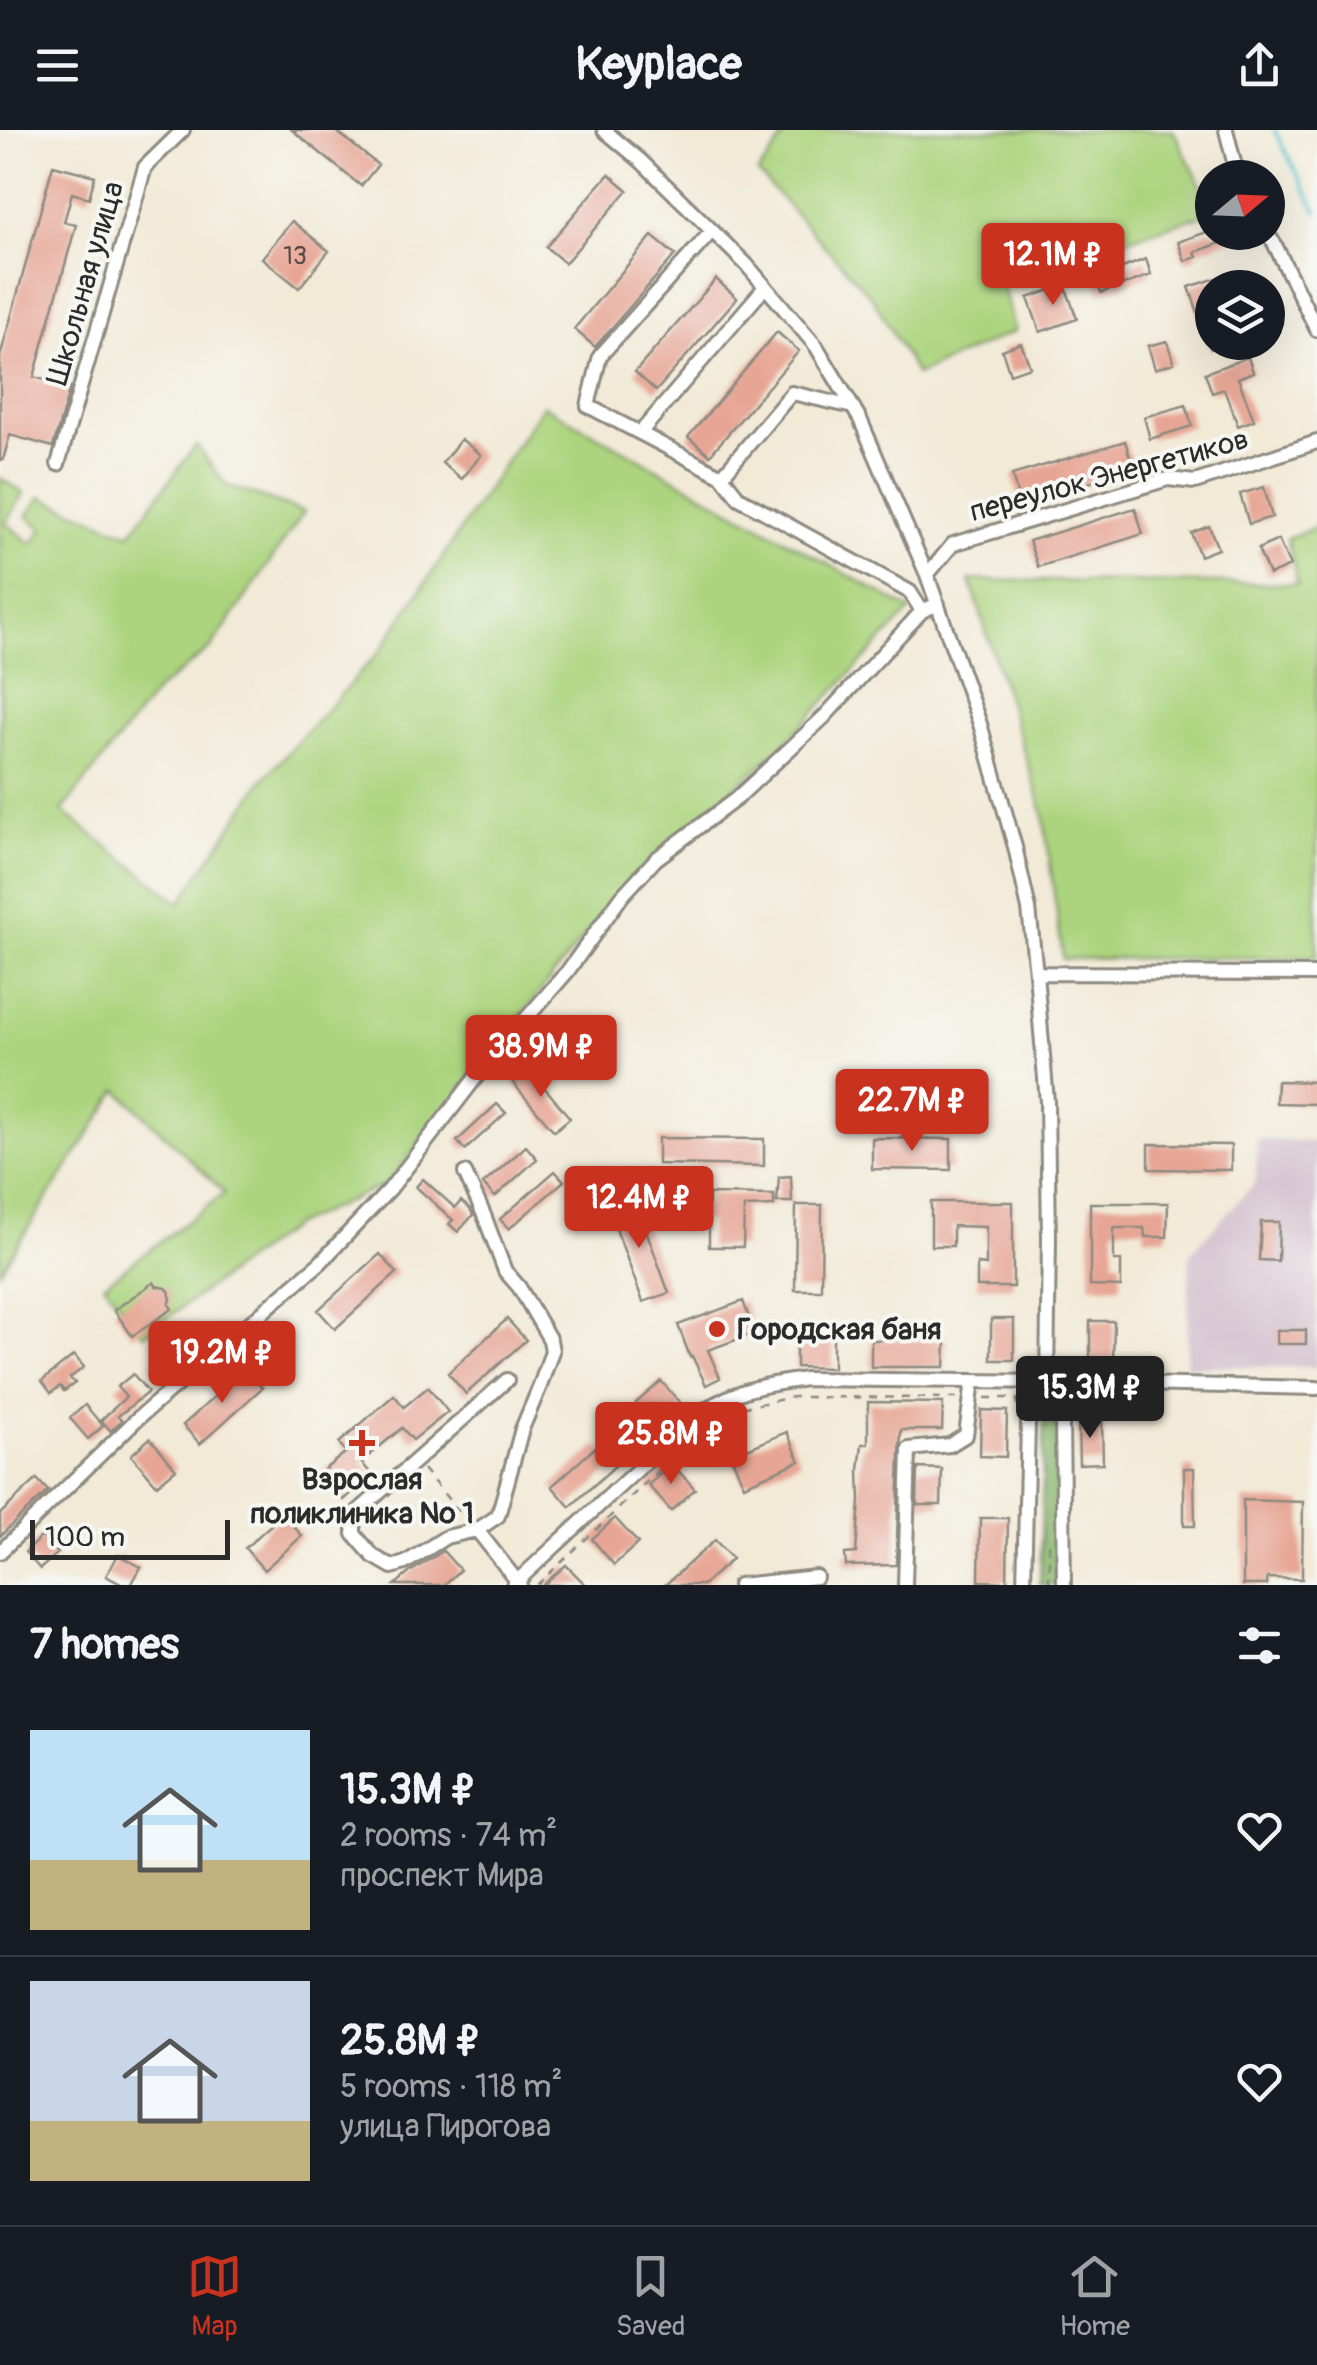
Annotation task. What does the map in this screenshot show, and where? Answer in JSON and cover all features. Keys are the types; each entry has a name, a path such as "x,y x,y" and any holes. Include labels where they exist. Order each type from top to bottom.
{"street":[{"name":"Школьная улица","path":"58,464 145,168 182,130"},
{"path":"604,130 712,231 816,346 860,419 927,574 980,724 1028,909 1047,1102 1046,1382 1028,1423 1024,1585"},
{"path":"1226,130 1234,160"},
{"path":"712,231 600,356 588,406 722,476 740,498 910,592 922,611"},
{"path":"1277,250 1317,330"},
{"path":"640,432 765,287"},
{"path":"722,476 792,393 853,408"},
{"name":"переулок Энергетиков","path":"927,574 953,544 1168,479 1195,482 1317,442"},
{"path":"0,1552 137,1420 320,1263 390,1189 656,859 736,799 824,717 922,611 938,604"},
{"path":"1036,973 1317,974"},
{"path":"465,1173 505,1270 550,1340 552,1351 522,1429 498,1516 477,1530 446,1537 405,1563 392,1567 372,1556 354,1534 354,1514 507,1380"},
{"path":"477,1530 516,1584 691,1420 713,1403 769,1384 806,1379 1317,1388"},
{"path":"905,1585 909,1449 950,1445 966,1434 973,1381"},
{"path":"1046,1382 1062,1420 1064,1585"},
{"path":"739,1585 816,1577"}],"path":[{"path":"537,1585 700,1432"},
{"path":"415,1460 461,1515"}],"shaded area":[{"path":"1257,1139 1317,1142 1317,1367 1186,1366 1190,1253 1256,1182"}],"green space":[{"path":"772,130 1173,130 1195,173 1195,217 1001,280 1015,331 916,375 874,300 758,173 782,140"},
{"path":"543,405 911,610 782,746 629,880 387,1184 294,1225 144,1335 104,1284 225,1193 118,1090 0,1271 0,478 24,493 6,523 32,544 43,529 27,516 41,497 130,534 196,445 226,485 304,512 211,648 157,690 62,811 180,903 262,781 381,650"},
{"path":"1317,527 1317,957 1063,959 1043,812 970,580 1298,584 1287,538"},
{"path":"1044,1413 1058,1419 1058,1585 1040,1585"}],"building":[{"path":"292,130 335,130 378,165 361,186"},
{"path":"53,165 95,176 89,198 72,193 64,222 76,225 34,377 70,387 53,447 10,435 0,460 0,357"},
{"path":"609,174 628,190 565,263 546,247"},
{"path":"292,221 329,251 299,288 262,258"},
{"path":"652,236 675,255 595,347 574,329"},
{"path":"1195,236 1195,250 1201,250 1195,252 1197,257 1185,261 1178,242"},
{"path":"1116,259 1120,269 1146,259 1151,275 1101,293 1092,268"},
{"path":"716,279 737,298 656,391 635,372"},
{"path":"1065,285 1077,319 1040,332 1028,298"},
{"path":"777,332 799,351 710,455 688,437"},
{"path":"1167,341 1174,363 1155,369 1148,346"},
{"path":"1021,343 1030,367 1010,374 1002,350"},
{"path":"1249,360 1253,372 1238,378 1254,420 1238,426 1224,389 1212,393 1205,373"},
{"path":"1186,405 1192,426 1150,439 1144,417"},
{"path":"461,439 481,455 462,479 442,463"},
{"path":"1125,441 1134,469 1020,504 1012,475"},
{"path":"1264,487 1272,517 1249,524 1240,494"},
{"path":"1135,508 1143,534 1038,567 1029,541"},
{"path":"1209,526 1218,549 1200,556 1191,533"},
{"path":"1278,540 1290,566 1269,575 1258,549"},
{"path":"529,1069 570,1118 554,1131 513,1083"},
{"path":"1277,1081 1317,1082 1317,1104 1276,1103"},
{"path":"497,1104 506,1113 465,1150 457,1141"},
{"path":"658,1138 764,1139 764,1166 658,1164"},
{"path":"872,1138 951,1139 951,1170 872,1169"},
{"path":"1149,1144 1231,1145 1231,1170 1149,1169"},
{"path":"526,1146 537,1159 495,1197 483,1184"},
{"path":"555,1171 564,1181 509,1229 500,1219"},
{"path":"791,1176 792,1202 777,1202 779,1177"},
{"path":"423,1179 455,1208 461,1201 470,1209 473,1215 458,1232 449,1224 453,1220 416,1187"},
{"path":"709,1194 774,1195 774,1206 744,1207 743,1247 709,1247 709,1221 683,1221 683,1204 709,1204"},
{"path":"635,1200 669,1293 643,1302 609,1210"},
{"path":"931,1202 1013,1202 1013,1287 977,1287 977,1264 986,1265 986,1227 953,1226 953,1246 931,1246"},
{"path":"1090,1203 1168,1203 1167,1237 1145,1237 1144,1228 1114,1228 1114,1261 1121,1261 1121,1287 1090,1286"},
{"path":"796,1205 822,1205 821,1290 795,1290"},
{"path":"1261,1222 1279,1222 1278,1261 1259,1260"},
{"path":"380,1254 397,1273 335,1329 318,1310"},
{"path":"154,1282 169,1291 172,1309 132,1336 114,1310"},
{"name":"Городская баня","path":"743,1301 755,1333 708,1350 720,1378 706,1385 678,1325"},
{"path":"507,1319 526,1340 466,1394 448,1373"},
{"path":"991,1319 1014,1319 1014,1360 991,1360"},
{"path":"1090,1321 1114,1321 1113,1362 1090,1362"},
{"path":"1277,1330 1306,1330 1306,1344 1277,1344"},
{"path":"796,1337 833,1337 833,1368 796,1367"},
{"path":"871,1340 946,1340 945,1367 871,1367"},
{"path":"74,1355 84,1367 70,1378 75,1383 64,1391 60,1386 51,1393 42,1381"},
{"path":"245,1369 262,1388 200,1444 183,1425"},
{"path":"133,1374 148,1392 118,1416 122,1420 111,1431 101,1420 126,1397 117,1387"},
{"path":"661,1381 683,1406 659,1428 636,1403"},
{"name":"Взрослая поликлиника № 1","path":"428,1387 448,1412 413,1440 402,1428 361,1462 372,1475 344,1500 320,1473 346,1452 339,1443 394,1395 404,1407"},
{"path":"868,1402 943,1403 942,1430 901,1430 896,1565 846,1566 845,1554 856,1553 859,1470 862,1444 868,1444"},
{"path":"85,1405 103,1426 88,1439 70,1418"},
{"path":"981,1410 1007,1411 1006,1457 980,1456"},
{"path":"1078,1418 1102,1418 1103,1463 1079,1464"},
{"path":"787,1432 800,1461 744,1485 731,1456"},
{"path":"150,1438 176,1469 157,1485 131,1455"},
{"path":"598,1445 616,1465 570,1507 552,1486"},
{"path":"672,1464 695,1489 671,1511 648,1485"},
{"path":"918,1468 942,1469 941,1505 917,1505"},
{"path":"1184,1468 1194,1468 1195,1526 1184,1526"},
{"path":"37,1479 48,1491 0,1536 0,1514"},
{"path":"1243,1500 1303,1502 1302,1579 1267,1578 1267,1585 1243,1585"},
{"path":"283,1514 302,1536 264,1570 245,1548"},
{"path":"615,1518 638,1543 614,1565 592,1539"},
{"path":"980,1518 1008,1518 1007,1582 979,1581"},
{"path":"42,1536 58,1553 40,1569 25,1552"},
{"path":"715,1540 732,1559 703,1585 665,1585"},
{"path":"443,1551 460,1570 444,1585 395,1585 410,1572"},
{"path":"118,1555 141,1567 131,1585 106,1576"},
{"path":"566,1565 586,1585 543,1585"}],"waterway":[{"path":"1274,130 1317,211"}],"place":[{"name":"Городская баня","path":"717,1329"},
{"name":"Взрослая поликлиника № 1","path":"362,1443"}]}
